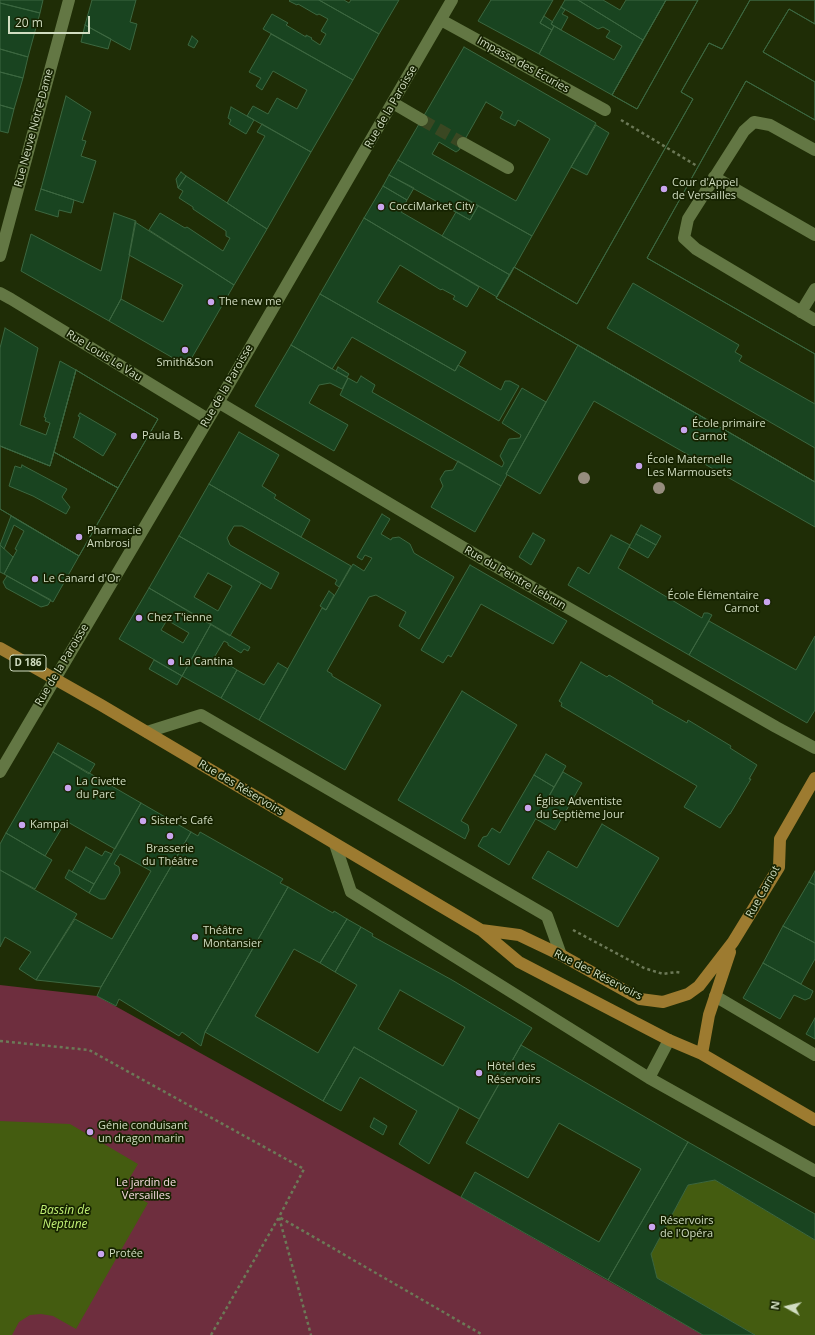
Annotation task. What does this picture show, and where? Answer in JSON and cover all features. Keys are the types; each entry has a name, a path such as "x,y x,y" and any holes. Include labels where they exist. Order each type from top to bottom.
{"main road":[{"name":"Rue des Réservoirs","path":"0,648 55,678 481,930 519,962 669,1040 702,1054 815,1120"},
{"name":"Rue Carnot","path":"706,978 734,942 780,867 780,839 815,778"},
{"name":"Rue des Réservoirs","path":"481,930 519,935 561,955 640,999 663,1002 688,994 699,986 706,978"},
{"path":"702,1054 706,1027 734,942"}],"street":[{"name":"Rue Neuve Notre-Dame","path":"0,256 69,0"},
{"name":"Rue de la Paroisse","path":"0,772 452,0"},
{"name":"Impasse des Écuries","path":"441,20 605,110"},
{"path":"393,103 422,120"},
{"path":"815,150 770,125 754,122 744,131 688,219 684,238 696,249 815,320"},
{"path":"463,143 508,168"},
{"path":"714,177 815,235"},
{"path":"801,312 815,289"},
{"name":"Rue Louis Le Vau","path":"0,293 208,419"},
{"name":"Rue du Peintre Lebrun","path":"218,402 481,558 769,724 815,748"},
{"path":"147,732 201,715 547,916 561,955"},
{"path":"335,844 350,892 649,1078 815,1171"},
{"path":"715,996 815,1055"},
{"path":"649,1078 669,1040"}],"path":[{"path":"605,110 714,177"},
{"path":"547,916 644,968 663,974 676,972 706,978"},
{"path":"0,1041 89,1050 304,1169 279,1217 211,1335"},
{"path":"279,1217 311,1335"},
{"path":"279,1217 483,1335"}],"green space":[{"name":"Le jardin de Versailles","path":"0,985 97,996 461,1197 703,1335 0,1335"}],"water":[{"name":"Bassin de Neptune","path":"0,1121 70,1124 138,1164 123,1189 148,1203 76,1329 53,1316 41,1314 30,1315 19,1322 12,1335 0,1335"},
{"path":"715,1180 815,1240 815,1335 755,1335 657,1278 651,1254 688,1185"}],"building":[{"path":"0,0 43,0 40,13 0,3"},
{"path":"92,0 136,0 130,22 137,24 130,50 85,25"},
{"path":"319,0 379,34 353,80 263,29 272,14 288,23 286,25 306,37 306,35 312,38 311,39 320,45 326,34 321,31 328,19 289,1"},
{"path":"319,0 344,0 349,3 351,0 399,0 379,34"},
{"path":"491,0 553,0 540,23 552,30 539,54 478,21"},
{"path":"565,0 578,0 643,40 612,95 539,54 554,26 614,60 622,46 606,37 610,31 603,27 598,29 561,7"},
{"path":"578,0 603,0 620,10 626,0 666,0 643,40"},
{"path":"666,0 698,0 637,109 612,95"},
{"path":"666,0 698,0 637,109 612,95"},
{"name":"Cour d'Appel de Versailles","path":"750,0 815,0 815,24 789,9 763,52 815,82 815,120 746,81 647,258 815,354 815,482 496,298 514,267 577,304 693,99 681,92 709,43 722,49"},
{"name":"Cour d'Appel de Versailles","path":"750,0 815,0 815,24 789,9 763,52 815,82 815,120 746,81 647,258 815,354 815,404 739,361 742,356 735,352 739,345 633,283 607,328 815,448 815,482 496,298 514,267 577,304 693,99 681,92 709,43 722,49"},
{"path":"0,3 40,13 28,57 0,49"},
{"path":"561,7 565,10 562,14 568,17 561,30 551,24"},
{"path":"544,16 553,22 551,24 554,26 552,30 540,23"},
{"path":"85,25 111,39 108,49 81,42"},
{"path":"271,34 353,80 311,152 247,116 253,106 268,114 277,98 297,109 307,90 273,71 262,90 256,86 261,78 249,72"},
{"path":"192,36 198,41 194,48 188,45"},
{"path":"464,47 596,123 532,236 398,160","holes":["486,102 503,112 500,118 515,126 518,120 550,139 516,201 432,154 439,142 456,152 459,150"]},
{"path":"0,49 28,57 23,78 0,72"},
{"path":"0,72 23,78 14,109 0,105"},
{"path":"66,96 91,112 82,140 86,141 81,156 96,161 83,203 41,189"},
{"path":"0,105 14,109 8,133 0,131"},
{"path":"231,107 254,120 246,134 229,124 231,120 228,118"},
{"path":"262,124 311,152 267,229 227,203 265,136 257,132"},
{"path":"596,125 609,133 587,175 571,167"},
{"path":"398,160 478,206 470,220 389,175"},
{"path":"181,172 186,176 178,188 176,179"},
{"path":"389,175 414,188 407,200 383,186"},
{"path":"186,176 267,229 234,285 149,230 160,213 185,228 187,227 223,251 230,238 226,236 226,231 179,198 183,191 178,188"},
{"path":"383,186 407,200 401,212 510,275 497,297 364,218"},
{"path":"41,189 74,200 71,213 59,210 58,217 35,210"},
{"path":"478,206 532,236 510,275 442,236 456,212 470,220"},
{"path":"114,213 136,221 121,299 109,321 21,271 31,234 101,271"},
{"path":"364,218 479,287 467,307 453,299 455,296 442,289 441,290 400,265 377,302 466,352 455,371 320,294"},
{"path":"135,222 234,285 187,366 109,321 121,299 163,322 183,285 129,255"},
{"path":"320,294 455,371 458,365 501,390 505,381 510,381 519,386 499,421 352,337 332,369 291,345"},
{"path":"5,328 38,348 20,425 46,435 50,423 45,421 46,418 44,417 60,361 76,370 50,466 0,446 0,348"},
{"path":"291,345 348,378 342,389 330,383 319,385 309,403 348,425 334,451 255,406"},
{"name":"École primaire Carnot","path":"578,345 815,482 815,527 594,401 540,494 506,474"},
{"path":"338,367 349,374 347,377 336,371"},
{"path":"76,370 158,419 118,488 54,452","holes":["80,413 116,434 103,456 73,437"]},
{"path":"76,370 158,419 118,488 54,452"},
{"path":"361,376 375,385 372,392 502,467 504,463 500,456 509,439 520,438 521,435 502,423 522,388 546,402 506,474 507,475 501,486 340,395 348,378 357,383"},
{"path":"239,432 279,455 262,486 276,495 274,498 310,520 301,537 209,484"},
{"path":"0,446 50,466 54,452 118,488 79,556 0,509","holes":["22,465 67,489 62,497 70,507 66,514 33,496 9,486 15,466 21,468"]},
{"path":"0,446 50,466 54,452 118,488 79,556 0,509"},
{"path":"458,461 501,486 475,532 431,507 443,486 440,479 445,471 453,470"},
{"path":"209,484 351,566 339,587 335,584 337,580 242,526 234,526 227,538 230,545 279,573 271,589 179,536"},
{"path":"382,514 390,519 381,534 391,540 392,538 399,537 410,544 414,553 454,577 419,639 399,626 406,612 376,595 369,597 327,671 332,674 332,676 381,705 345,770 259,720 322,608 326,610 353,564 364,571 372,558 365,555 362,560 357,557"},
{"path":"11,516 79,556 53,602 4,574 17,550 15,549 24,531 14,525 4,549 0,545"},
{"path":"641,525 661,536 656,545 636,534"},
{"path":"533,533 545,540 531,565 519,557"},
{"path":"636,534 656,545 648,558 629,547"},
{"path":"611,535 630,545 618,568 702,618 704,613 712,615 689,655 568,585 578,567 589,574"},
{"path":"179,536 261,583 230,636 149,588","holes":["208,573 232,586 218,611 194,597"]},
{"path":"0,545 13,557 4,574 0,572"},
{"path":"470,565 567,621 553,644 481,604 451,657 448,655 443,663 421,650"},
{"path":"7,576 51,600 48,605 41,607 6,588 3,582"},
{"path":"149,588 211,624 182,676 119,639","holes":["167,620 189,633 183,643 161,630"]},
{"path":"329,591 334,595 326,610 320,606"},
{"path":"709,621 796,670 815,636 815,710 807,723 689,655"},
{"path":"211,624 250,647 248,651 244,649 241,653 224,641 215,656 237,670 221,698 182,676"},
{"path":"154,660 182,676 177,685 149,669"},
{"path":"581,662 607,677 609,675 653,701 652,703 687,723 688,720 731,746 730,748 757,765 749,779 751,779 720,828 684,807 697,786 561,706 562,703 559,701"},
{"path":"278,663 288,669 259,720 221,698 237,670 264,685"},
{"path":"462,691 517,725 461,821 468,825 469,830 465,839 398,800"},
{"path":"58,743 95,764 89,774 53,752"},
{"path":"53,752 141,803 115,849 66,821 45,856 6,833"},
{"path":"546,754 566,766 554,787 534,775"},
{"path":"563,772 582,783 555,830 536,819"},
{"path":"534,775 554,787 509,865 478,846 483,837 487,836 492,828 500,833"},
{"path":"141,803 191,832 101,987 36,980 75,919 112,939 151,871 120,854 114,864 119,867 120,873 105,899 100,899 89,893"},
{"path":"602,824 659,858 618,927 532,878 548,851 577,868"},
{"name":"Théâtre Montansier","path":"191,832 198,836 200,832 283,879 280,883 288,887 205,1032 201,1046 182,1032 179,1036 119,999 116,1006 97,996"},
{"path":"6,833 52,860 35,889 0,870 0,844"},
{"path":"86,847 102,856 105,851 112,854 94,884 72,872"},
{"path":"0,870 77,914 36,980 19,969 31,952 5,937 0,947"},
{"path":"69,870 94,884 89,893 65,878"},
{"path":"815,871 815,885 809,882"},
{"path":"809,882 815,885 815,943 783,926"},
{"path":"288,887 333,913 334,911 347,919 320,963 294,949 255,1016 318,1053 357,985 335,972 361,927 373,934 372,936 452,980 532,1028 479,1119 354,1047 323,1101 205,1032","holes":["400,990 465,1027 443,1066 378,1029"]},
{"path":"347,919 361,927 335,972 320,963"},
{"path":"783,926 815,943 815,959 801,984 763,963"},
{"path":"763,963 813,991 810,998 805,1000 794,995 780,1019 743,998"},
{"path":"815,1018 815,1039 806,1034"},
{"path":"521,1045 688,1142 608,1280 461,1197 475,1172 599,1242 641,1169 559,1123 528,1178 466,1143"},
{"path":"354,1047 459,1108 429,1164 399,1144 417,1111 360,1077 341,1111 323,1101"},
{"path":"374,1118 387,1126 383,1135 370,1127"},
{"name":"Réservoirs de l'Opéra","path":"688,1142 815,1214 815,1240 715,1180 688,1185 651,1254 657,1278 755,1335 703,1335 608,1280"}],"tunnel":[{"path":"422,120 463,143"}],"place":[{"name":"Cour d'Appel de Versailles","path":"664,189"},
{"name":"CocciMarket City","path":"381,207"},
{"name":"The new me","path":"211,302"},
{"name":"Smith&Son","path":"185,350"},
{"name":"École primaire Carnot","path":"684,430"},
{"name":"Paula B.","path":"134,436"},
{"name":"École Maternelle Les Marmousets","path":"639,466"},
{"name":"Pharmacie Ambrosi","path":"79,537"},
{"name":"Le Canard d'Or","path":"35,579"},
{"name":"École Élémentaire Carnot","path":"767,602"},
{"name":"Chez T'ienne","path":"139,618"},
{"name":"La Cantina","path":"171,662"},
{"name":"La Civette du Parc","path":"68,788"},
{"name":"Église Adventiste du Septième Jour","path":"528,808"},
{"name":"Sister's Café","path":"143,821"},
{"name":"Kampai","path":"22,825"},
{"name":"Brasserie du Théâtre","path":"170,836"},
{"name":"Théâtre Montansier","path":"195,937"},
{"name":"Hôtel des Réservoirs","path":"479,1073"},
{"name":"Génie conduisant un dragon marin","path":"90,1132"},
{"name":"Réservoirs de l'Opéra","path":"652,1227"},
{"name":"Protée","path":"101,1254"}]}
